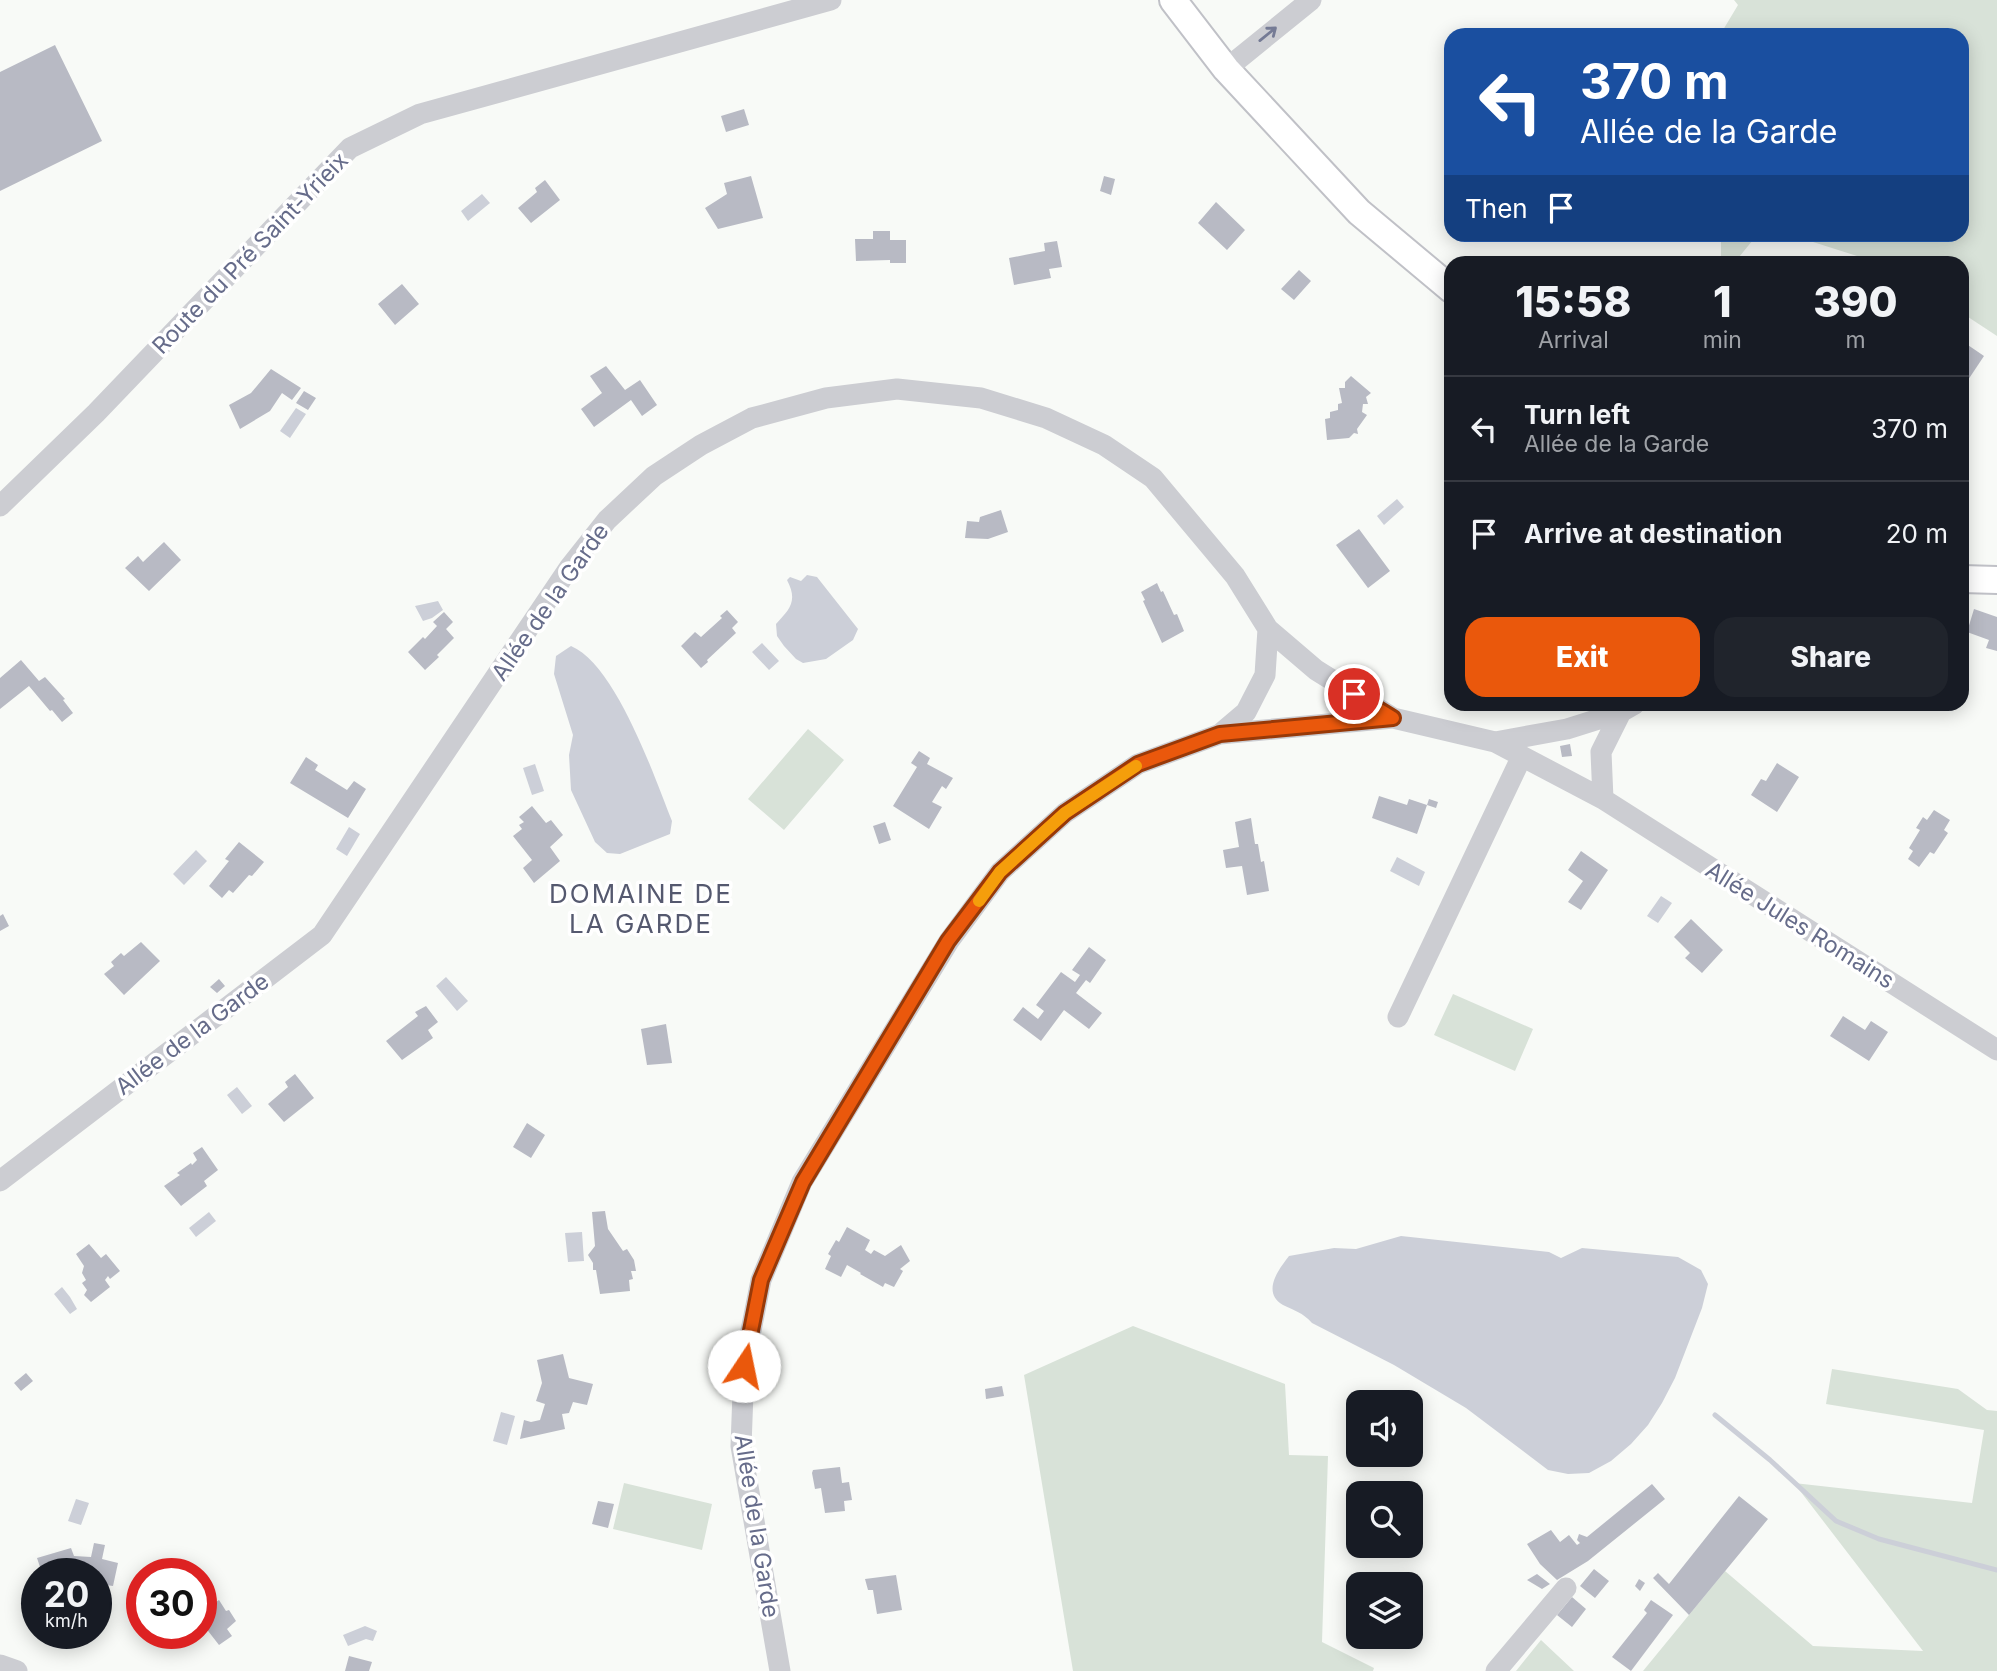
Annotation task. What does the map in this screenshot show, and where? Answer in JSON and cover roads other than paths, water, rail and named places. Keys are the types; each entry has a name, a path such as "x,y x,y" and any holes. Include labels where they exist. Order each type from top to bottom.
{"main road":[{"path":"1173,0 1226,69 1359,212 1444,283"},
{"path":"1969,579 1997,580"}],"street":[{"name":"Route du Pré Saint-Yrieix","path":"0,506 96,413 349,148 420,114 831,0"},
{"path":"1226,69 1311,0"},
{"name":"Allée de la Garde","path":"0,1181 322,935 569,568 607,520 654,476 701,445 752,418 826,398 897,389 981,398 1046,418 1104,445 1153,478 1235,576 1268,629 1316,670 1393,718"},
{"name":"Allée de la Garde","path":"1220,734 1246,712 1265,675 1268,629"},
{"name":"Allée de la Garde","path":"780,1671 741,1446 744,1366 761,1280 803,1182 948,941 1000,872 1065,813 1138,764 1220,734 1393,718 1495,742 1567,729 1619,711"},
{"path":"1603,799 1601,752 1626,711"},
{"name":"Allée Jules Romains","path":"1495,742 1603,799 1997,1050"},
{"path":"1398,1017 1522,756"},
{"path":"1496,1671 1566,1588"},
{"path":"0,1665 17,1671"}],"waterway":[{"path":"1715,1415 1770,1460 1836,1521 1879,1539 1997,1570"}],"district":[{"name":"DOMAINE DE LA GARDE","path":"641,909"}]}
